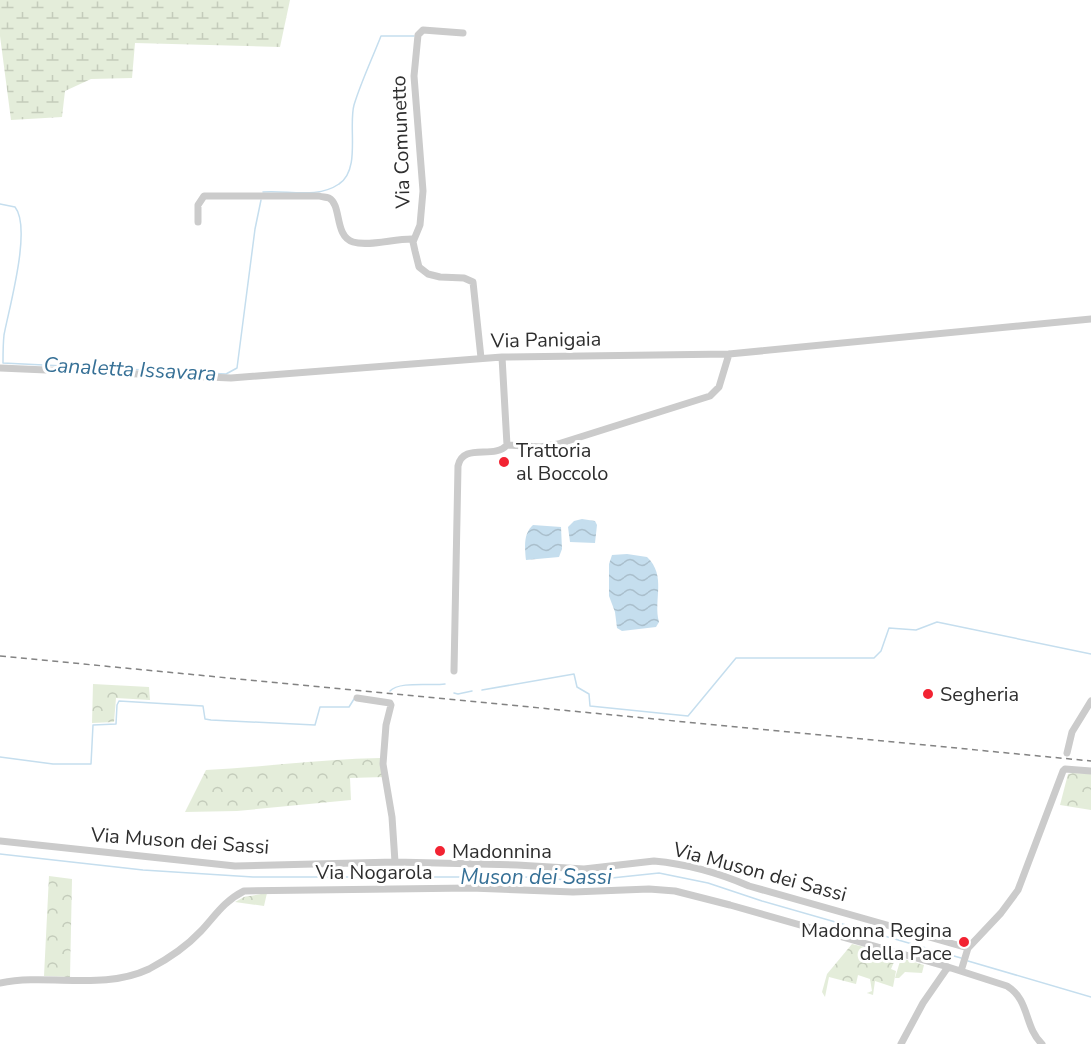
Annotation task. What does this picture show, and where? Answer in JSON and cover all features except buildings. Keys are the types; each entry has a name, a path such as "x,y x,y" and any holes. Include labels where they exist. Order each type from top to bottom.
{"street":[{"name":"Via Comunetto","path":"463,33 423,30 418,35 414,76 423,191 420,225 414,239 417,262 423,271 433,276 464,278 473,282 481,358"},
{"path":"198,222 198,205 204,196 319,196 329,198 333,202 342,232 350,241 361,244 400,238 414,239"},
{"name":"Via Panigaia","path":"0,368 231,378 481,358 729,354 1091,319"},
{"path":"454,671 459,462 465,455 500,450 507,445 540,447 558,444 710,396 719,387 729,354"},
{"path":"502,357 507,445"},
{"path":"357,698 391,705 386,725 383,764 392,817 395,862"},
{"path":"1067,753 1072,732 1091,701"},
{"path":"962,970 967,950 1001,913 1018,890 1063,771 1065,769 1091,771"},
{"name":"Via Muson dei Sassi","path":"0,841 235,866 395,862 584,869 654,861 665,862 725,876 749,886 967,950"},
{"name":"Via Nogarola","path":"0,983 101,981 125,978 147,969 183,948 201,931 216,911 244,891 482,888 573,892 650,889 675,891 730,904 962,970 1000,983 1014,990 1023,1001 1033,1033 1042,1044"},
{"path":"901,1044 923,1003 948,967"}],"green space":[{"path":"0,0 290,0 280,47 135,43 132,78 91,79 65,91 62,117 11,120 0,36"},
{"path":"93,684 149,687 150,700 116,698 114,722 92,723"},
{"path":"380,758 384,777 350,778 351,800 237,811 185,812 206,770"},
{"path":"1068,774 1091,774 1091,810 1060,805"},
{"path":"49,876 72,879 70,977 44,976"},
{"path":"267,893 264,906 235,902 244,897"},
{"path":"852,944 897,955 891,969 896,971 893,987 875,981 873,995 867,993 872,991 870,979 858,975 856,984 829,977 825,997 822,992 827,974"},
{"path":"901,958 924,965 922,973 905,972 899,978 895,978"}],"water":[{"path":"582,519 595,521 597,525 595,543 570,542 568,527 574,521"},
{"path":"533,525 561,527 562,549 559,557 526,560 526,537"},
{"path":"627,554 647,557 653,564 658,580 659,622 656,627 622,631 617,628 615,612 609,596 609,564 612,555"}],"waterway":[{"name":"Canaletta Issavara","path":"263,192 312,193 330,189 346,177 352,158 354,105 381,36 414,36"},
{"name":"Canaletta Issavara","path":"0,204 15,207 20,217 21,232 18,269 4,335 3,363 226,374 237,368 255,229 261,200"},
{"path":"482,690 574,674 577,687 589,694 590,706 688,716 736,658 874,658 881,651 889,628 916,630 937,622 1091,654"},
{"path":"390,691 407,685 445,684"},
{"path":"454,693 472,691"},
{"path":"0,757 53,764 91,764 93,725 116,724 119,701 203,706 205,719 211,720 315,725 320,707 349,707 354,699"},
{"name":"Muson dei Sassi","path":"0,854 143,870 253,877 525,877 583,881 659,873 708,883 762,901 961,958"},
{"name":"Muson dei Sassi","path":"968,961 1091,997"}],"railway":[{"path":"0,656 1091,761"}],"place":[{"name":"Trattoria al Boccolo","path":"504,462"},
{"name":"Segheria","path":"928,694"},
{"name":"Madonnina","path":"440,851"},
{"name":"Madonna Regina della Pace","path":"964,942"}]}
